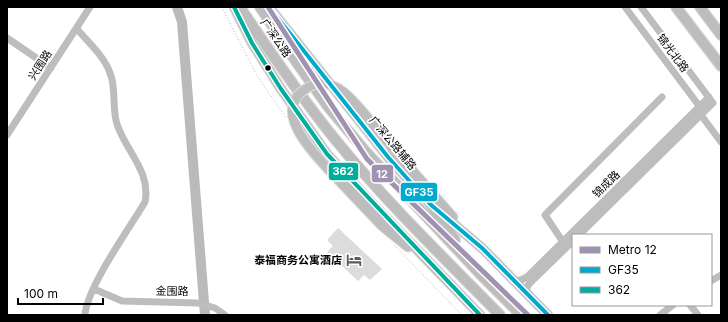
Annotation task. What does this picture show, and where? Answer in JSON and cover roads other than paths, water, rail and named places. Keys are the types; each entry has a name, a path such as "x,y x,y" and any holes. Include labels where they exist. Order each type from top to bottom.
{"highway":[{"name":"广深公路","path":"240,7 281,67 342,148 389,201 500,315"},
{"name":"广深公路","path":"260,7 295,60 347,130 404,194 481,276 521,315"},
{"path":"676,7 721,66"},
{"path":"700,7 721,35"},
{"path":"430,204 481,276"}],"main road":[{"path":"234,7 252,43 310,132 359,189 478,314"},
{"name":"广深公路辅路","path":"269,7 388,157 430,204 482,248 548,315"},
{"path":"434,267 382,226 343,185 304,140 294,123 293,108 297,98 304,90 313,85 324,84 339,88 482,248"}],"street":[{"name":"兴围路","path":"7,135 90,7"},
{"name":"锦光北路","path":"625,7 702,111 721,142"},
{"name":"锦光北路","path":"641,7 711,100"},
{"path":"77,29 101,57 110,74 117,126 140,165 147,192 145,202 94,289 86,306 86,315"},
{"path":"7,38 51,68"},
{"path":"563,242 545,215 662,97"},
{"name":"锦成路","path":"580,234 702,111 711,100"},
{"name":"锦成路","path":"514,281 527,277 702,111"},
{"path":"527,294 526,289 529,284 572,242"},
{"path":"712,280 721,275"},
{"name":"金围路","path":"94,289 122,302 194,302 214,308 225,315"},
{"path":"660,315 672,306"},
{"path":"691,306 698,315"}],"waterway":[{"path":"177,7 182,22 205,315"}],"metro line":[{"name":"12","path":"268,7 367,159 528,315"}],"place":[{"name":"泰福商务公寓酒店","path":"354,260"}]}
